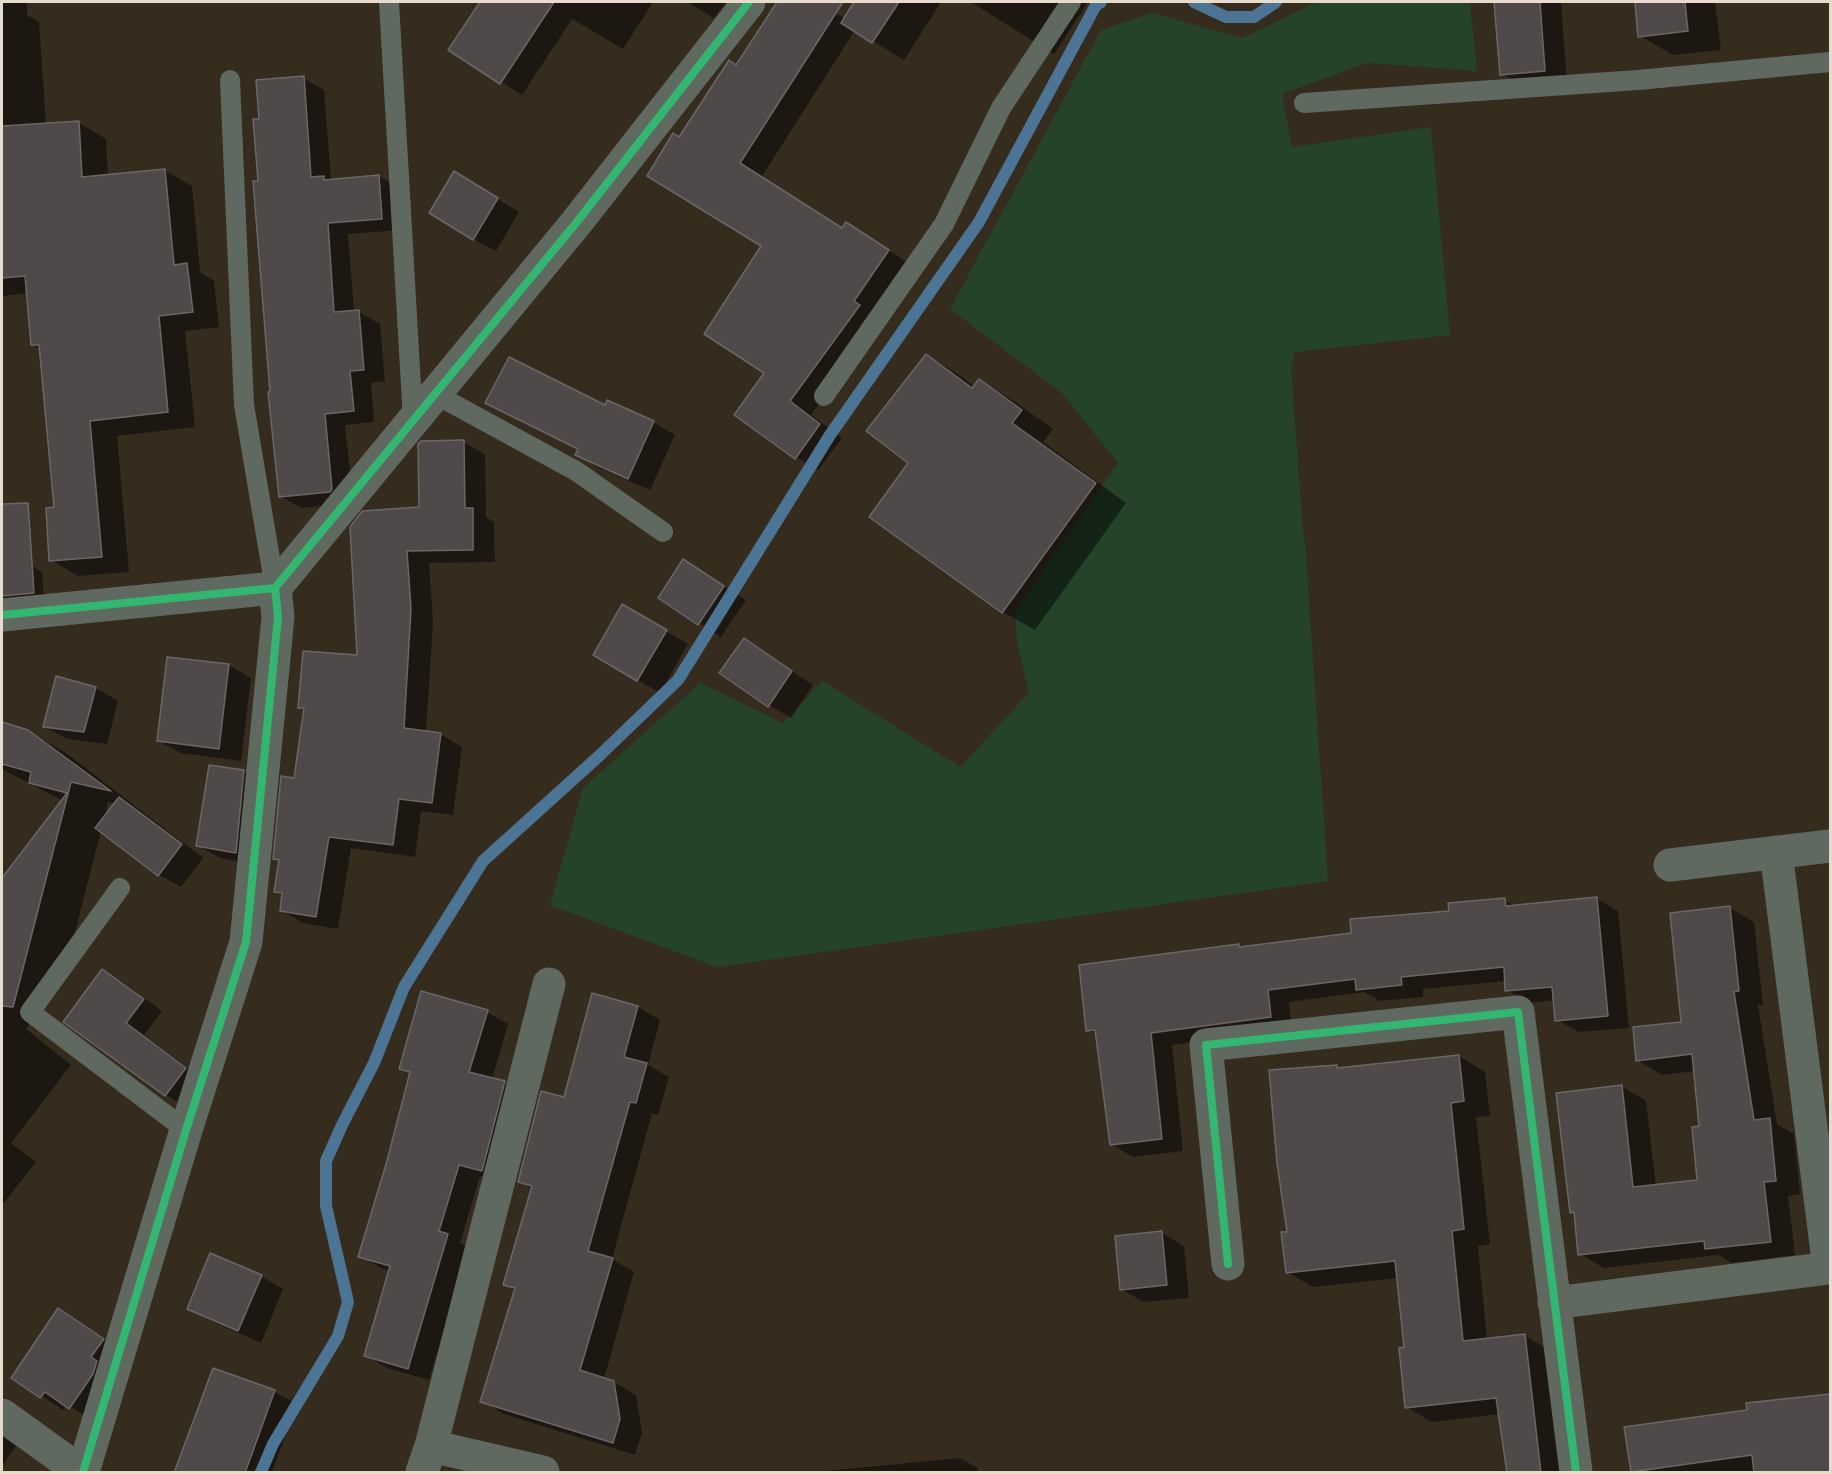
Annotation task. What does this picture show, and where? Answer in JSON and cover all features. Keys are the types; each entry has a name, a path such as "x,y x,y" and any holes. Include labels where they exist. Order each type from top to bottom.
{"street":[{"path":"2,615 275,588 576,223 749,2"},
{"path":"2,1415 82,1473 186,1130 246,942 278,616 275,588"},
{"path":"1670,865 1830,846"},
{"path":"1554,1303 1829,1269 1776,852"},
{"path":"543,1473 426,1459 549,984"},
{"path":"1228,1264 1206,1046 1518,1012 1576,1473"}],"lane":[{"path":"389,2 413,421"},
{"path":"824,396 944,224 1001,108 1071,2"},
{"path":"1304,103 1638,80 1830,62"},
{"path":"230,80 244,405 275,588"},
{"path":"435,394 576,471 663,532"},
{"path":"120,888 30,1012 186,1130"}],"green space":[{"path":"1317,2 1470,2 1477,71 1367,63 1282,94 1292,147 1431,127 1450,335 1295,352 1291,367 1328,881 717,967 550,905 583,788 700,683 783,723 822,681 960,767 1029,693 1017,643 1015,612 1118,463 1061,392 950,309 1101,30 1152,13 1242,38"}],"building":[{"path":"480,2 554,2 500,84 448,50"},
{"path":"777,2 843,2 740,163 842,228 846,222 889,250 854,301 860,305 790,401 820,424 795,459 734,415 764,373 704,334 761,246 647,176 673,133 679,137 729,60 736,65"},
{"path":"854,2 899,2 872,43 841,23"},
{"path":"1494,2 1540,2 1545,71 1500,75"},
{"path":"1635,2 1685,2 1688,31 1638,37"},
{"path":"304,76 311,177 324,176 324,180 379,175 382,219 328,223 334,312 359,310 364,370 350,371 354,411 325,414 332,489 330,492 279,497 268,392 270,392 253,181 258,181 253,119 259,119 256,80"},
{"path":"79,121 82,177 165,169 174,265 187,263 193,312 159,316 168,412 90,421 102,557 49,561 46,508 54,507 39,345 31,345 25,276 2,278 2,126"},
{"path":"454,171 498,198 473,240 429,213"},
{"path":"926,354 972,388 979,379 1022,410 1012,423 1096,483 1002,613 869,517 908,463 866,431"},
{"path":"509,357 605,405 607,400 654,421 628,479 575,455 578,449 485,403"},
{"path":"464,440 465,508 473,508 473,550 407,551 411,609 404,728 441,733 432,803 399,799 393,845 329,837 316,917 280,911 282,893 274,892 279,860 273,859 281,776 294,778 304,708 298,708 303,651 357,655 350,527 362,511 419,507 418,444 421,441"},
{"path":"28,503 34,593 2,596 2,504"},
{"path":"683,559 724,586 698,625 658,598"},
{"path":"622,604 667,630 637,681 593,655"},
{"path":"744,638 792,671 768,707 719,673"},
{"path":"167,657 229,664 219,749 157,741"},
{"path":"56,676 96,687 84,732 43,727"},
{"path":"2,722 28,730 111,791 71,782 13,1007 2,1006 2,878 67,793 29,783 31,772 2,764"},
{"path":"209,765 244,770 236,853 196,846"},
{"path":"119,797 182,844 158,876 95,828"},
{"path":"1597,897 1608,1016 1555,1021 1552,987 1505,991 1504,967 1401,977 1402,985 1356,990 1355,979 1268,990 1271,1017 1151,1033 1162,1139 1110,1145 1095,1030 1086,1031 1079,965 1239,944 1239,947 1351,933 1350,919 1449,911 1448,903 1505,898 1506,906"},
{"path":"1730,906 1739,991 1734,992 1754,1120 1770,1118 1776,1181 1764,1182 1771,1242 1705,1249 1704,1241 1578,1255 1574,1212 1570,1213 1556,1093 1622,1085 1633,1187 1697,1180 1692,1127 1699,1126 1692,1054 1636,1061 1633,1027 1681,1022 1670,913"},
{"path":"102,969 144,999 126,1023 186,1068 165,1096 63,1022"},
{"path":"421,991 488,1010 469,1072 505,1081 482,1171 459,1165 439,1231 448,1234 408,1369 364,1356 390,1266 358,1257 387,1161 410,1072 399,1069"},
{"path":"592,993 638,1006 624,1057 647,1063 636,1103 630,1102 588,1251 613,1258 580,1370 614,1381 620,1419 613,1443 480,1402 515,1288 503,1285 532,1186 518,1182 541,1091 564,1097"},
{"path":"1459,1055 1464,1101 1451,1103 1464,1229 1452,1231 1463,1341 1525,1334 1541,1473 1507,1473 1496,1398 1405,1408 1399,1348 1404,1347 1395,1261 1286,1273 1281,1232 1287,1232 1277,1163 1269,1070 1337,1065 1337,1068"},
{"path":"1162,1231 1167,1285 1120,1290 1115,1236"},
{"path":"210,1253 262,1275 238,1331 187,1309"},
{"path":"58,1308 104,1339 91,1357 97,1361 93,1374 69,1409 45,1392 40,1398 11,1378"},
{"path":"213,1368 275,1390 245,1473 174,1473"},
{"path":"1830,1394 1830,1473 1754,1473 1752,1455 1631,1472 1624,1427 1747,1410 1746,1403"}],"waterway":[{"path":"261,1472 273,1444 338,1336 348,1302 326,1206 326,1161 374,1063 404,987 483,861 599,756 678,680 830,435 979,222 1096,5 1101,2"},
{"path":"1194,2 1226,17 1254,17 1276,2"}],"cycle path":[{"path":"2,615 275,588 576,223 749,2"},
{"path":"83,1472 186,1130 246,942 278,617 275,588"},
{"path":"1228,1264 1206,1045 1518,1012 1576,1472"}]}
